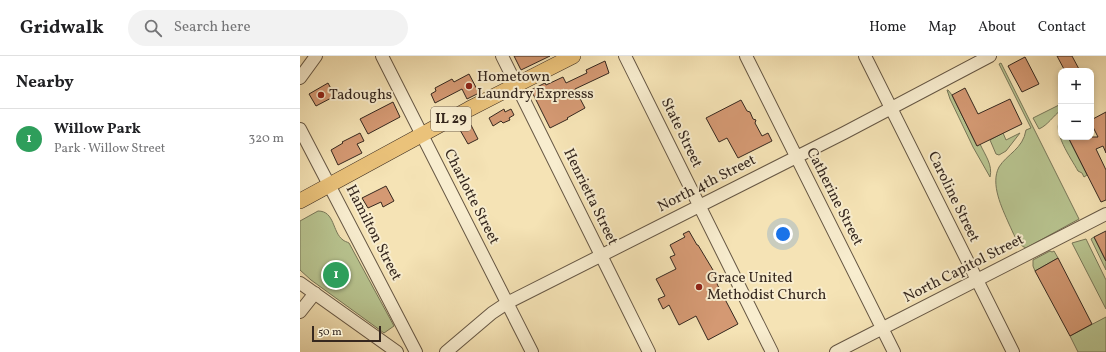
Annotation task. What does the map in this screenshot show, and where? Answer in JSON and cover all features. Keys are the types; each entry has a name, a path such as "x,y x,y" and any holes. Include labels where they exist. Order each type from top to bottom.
{"main road":[{"name":"IL 29","path":"300,194 329,184 573,56"},
{"name":"IL 29","path":"300,201 320,191 329,184"}],"street":[{"path":"300,78 316,56"},
{"name":"Charlotte Street","path":"382,56 532,352"},
{"name":"Henrietta Street","path":"502,56 649,352"},
{"name":"State Street","path":"625,56 772,352"},
{"name":"Catherine Street","path":"746,56 894,352"},
{"name":"Caroline Street","path":"865,56 1013,352"},
{"name":"North 4th Street","path":"446,352 492,313 507,303 990,56"},
{"name":"Hamilton Street","path":"300,129 416,352"},
{"name":"North Capitol Street","path":"836,352 1106,214"},
{"path":"300,283 397,352"},
{"path":"300,312 315,293"}],"green space":[{"path":"1001,63 1079,219 1026,248 1018,241 1006,218 996,188 999,167 1022,142 1026,130 1031,128 999,64"},
{"path":"947,90 952,95 977,146 980,144 986,156 991,173 990,177 973,147"},
{"path":"1058,106 1058,113 1039,129 1033,118"},
{"path":"1003,133 1006,140 1020,133 1006,151 999,155 996,154 990,140"},
{"path":"1061,140 1070,140 1087,175 1084,177 1082,173 1078,171"},
{"path":"318,211 328,214 339,236 349,243 394,326 384,333 311,280 300,270 300,221"},
{"path":"1094,237 1106,261 1106,270 1091,239"},
{"path":"1086,239 1106,280 1106,309 1072,243"},
{"path":"1050,251 1054,251 1058,258 1035,271 1033,260"},
{"path":"1106,317 1106,352 1078,352 1070,336"}],"building":[{"path":"514,56 550,56 521,70"},
{"path":"1057,56 1072,56 1078,68 1063,68"},
{"path":"1025,57 1039,84 1022,92 1008,66"},
{"path":"605,61 609,73 575,89 585,108 550,128 531,90 545,83 546,85 563,77 566,83 587,73 586,70"},
{"path":"469,74 479,93 467,99 462,89 435,103 431,94 436,91 435,88 452,79 454,82"},
{"path":"328,83 335,96 316,106 309,94"},
{"path":"965,88 978,114 1010,99 1022,124 977,146 952,95"},
{"path":"741,100 747,111 750,112 753,119 756,120 755,123 762,136 768,133 772,141 738,158 727,138 719,142 706,118"},
{"path":"393,102 400,117 368,134 360,119"},
{"path":"504,109 505,112 511,109 514,115 509,118 510,120 503,123 501,121 493,126 489,118"},
{"path":"1106,112 1106,153 1103,146 1096,149 1106,170 1106,200 1101,202 1070,140 1094,140 1094,137 1098,137 1094,129 1094,118"},
{"path":"471,125 478,139 468,144 460,130"},
{"path":"360,133 364,141 357,144 362,153 338,165 331,150 343,143 342,142"},
{"path":"386,186 394,201 383,207 381,202 368,208 362,198"},
{"path":"689,231 720,282 717,284 738,324 708,340 696,316 679,325 669,305 663,309 658,299 665,296 656,279 676,269 670,257 675,255 670,245 685,237 683,234"},
{"path":"1106,231 1106,261 1094,237"},
{"path":"1058,258 1092,324 1070,336 1035,271"}],"place":[{"name":"Hometown Laundry Expresss","path":"469,86"},
{"name":"Tadoughs","path":"321,95"},
{"name":"Willow Park","path":"336,275"},
{"name":"Grace United Methodist Church","path":"699,287"}]}
